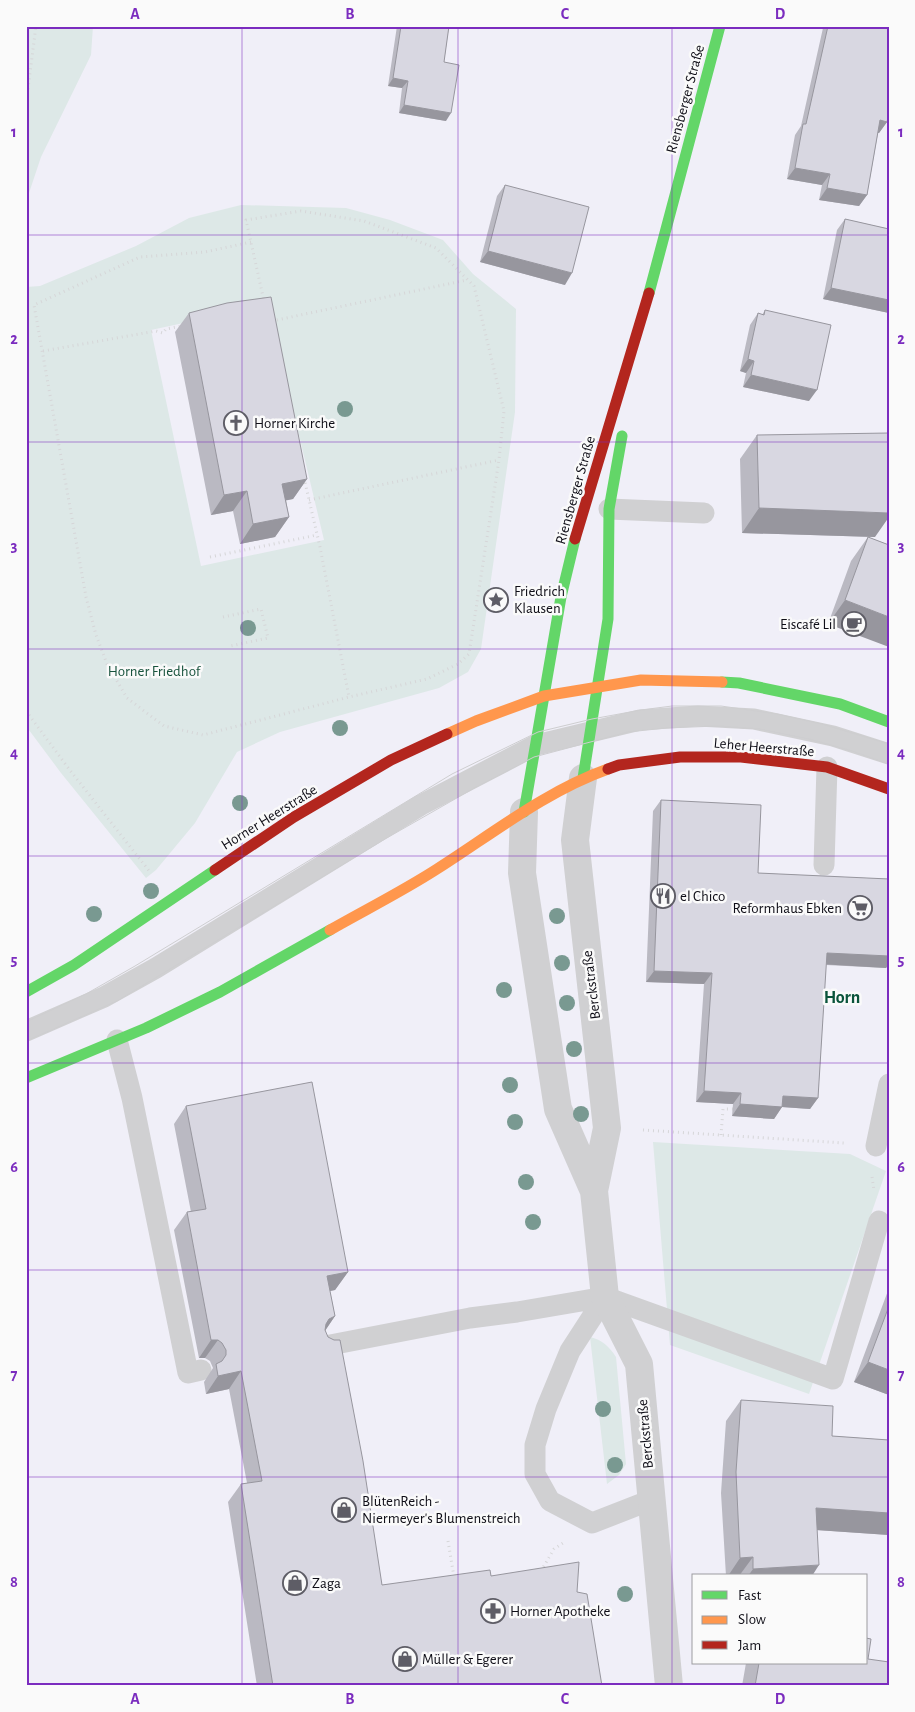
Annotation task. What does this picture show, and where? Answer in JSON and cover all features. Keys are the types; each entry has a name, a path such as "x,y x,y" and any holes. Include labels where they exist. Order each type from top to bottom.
{"main road":[{"name":"Riensberger Straße","path":"524,812 562,598 576,536 650,295 720,26"},
{"name":"Riensberger Straße","path":"629,399 650,295"},
{"name":"Riensberger Straße","path":"583,778 608,619 609,509 624,428"},
{"path":"544,696 641,680 739,683 840,704 889,722"},
{"name":"Horner Heerstraße","path":"26,992 74,966 170,899 294,817 391,760 476,721 544,696"},
{"name":"Leher Heerstraße","path":"524,812 583,778 619,765 680,758 741,757 827,767 889,789"},
{"path":"26,1078 146,1028 228,987 434,871 524,812"}],"street":[{"name":"Berckstraße","path":"583,778 575,840 607,1128 594,1190 605,1297 639,1364 669,1686"},
{"name":"Berckstraße","path":"524,812 522,873 558,1109 594,1190"}],"lane":[{"path":"609,509 704,513"},
{"path":"26,1031 104,997 156,968 421,805 536,745 640,720 698,716 754,719 833,736 889,754"},
{"path":"824,865 827,767"},
{"path":"117,1040 132,1098 188,1373 201,1370"},
{"path":"876,1146 889,1084"},
{"path":"325,1346 470,1318 605,1297 834,1379 879,1221"},
{"path":"605,1297 570,1351 546,1409 535,1445 535,1474 550,1501 592,1523 651,1500"}],"path":[{"path":"26,104 36,26"},
{"path":"251,242 205,252 140,257 34,305 86,598 96,635 107,664 127,698 164,726 203,735 427,679 458,664 469,654 471,649 476,603 499,460 504,411 474,286 436,248 364,221 301,211 246,220 251,242 266,310"},
{"path":"267,316 269,321 468,280"},
{"path":"43,351 156,331 162,333 166,329 184,326"},
{"path":"309,500 499,460"},
{"path":"303,472 349,697"},
{"path":"210,557 317,535"},
{"path":"258,540 259,547"},
{"path":"223,617 261,609 263,616 268,638 230,646"},
{"path":"26,711 68,769 170,899"},
{"path":"721,1136 723,1109 733,1109"},
{"path":"607,1128 876,1146 870,1169 879,1221"},
{"path":"448,1541 456,1585"}],"green space":[{"path":"26,26 93,26 91,55 41,157 26,202"},
{"name":"Horner Friedhof","path":"241,205 346,208 390,220 443,240 473,274 516,309 515,412 481,649 468,672 439,688 280,732 237,752 195,823 156,870 146,878 61,773 26,726 26,287 40,286 136,246 189,218","holes":["268,305 324,540 201,566 151,330"]},
{"path":"653,1142 850,1154 886,1171 809,1394 670,1345"},
{"path":"590,1337 605,1344 616,1357 626,1464 619,1475 607,1484"}],"building":[{"path":"401,26 449,26 444,62 459,65 451,113 404,105 408,81 393,78"},
{"path":"828,26 889,26 889,114 887,122 880,120 867,195 827,188 830,174 795,168 803,124 806,124"},
{"path":"505,185 589,207 572,273 488,251"},
{"path":"845,219 889,229 889,300 831,288"},
{"name":"Horner Kirche","path":"271,297 307,479 282,484 289,517 253,524 247,491 224,495 189,313 227,303"},
{"path":"765,310 831,325 817,390 751,375 754,361 748,359 758,313 764,315"},
{"path":"889,433 889,513 759,508 757,435"},
{"path":"868,537 889,545 889,617 845,600"},
{"path":"661,800 761,805 758,873 889,879 889,956 827,953 818,1098 783,1096 782,1107 740,1104 741,1093 704,1091 712,973 654,971"},
{"path":"312,1082 348,1272 327,1276 335,1316 329,1319 325,1330 328,1337 340,1340 363,1461 382,1585 490,1570 491,1576 579,1562 577,1592 587,1594 602,1686 273,1686 241,1484 262,1481 241,1371 218,1376 216,1364 222,1361 226,1355 226,1350 218,1340 211,1340 187,1212 206,1209 186,1106"},
{"path":"889,1306 889,1370 868,1362"},
{"path":"741,1400 833,1406 832,1436 889,1440 889,1513 816,1508 819,1565 753,1569 753,1557 740,1558 736,1472"},
{"path":"868,1638 871,1639 868,1659"},
{"path":"868,1659 889,1662 889,1686 755,1686 759,1664 868,1664"}],"tram line":[{"path":"26,1022 86,994 135,966 452,774 538,732 641,710 672,706 721,706 777,714 822,724 889,744"},
{"path":"26,1041 117,1001 385,839 476,787 534,757 628,732 717,726 760,729 809,739 889,764"}],"traffic: fast":[{"path":"649,293 720,26"},
{"path":"583,778 608,619 609,509 622,436"},
{"path":"524,812 561,597 575,539"},
{"path":"722,682 739,683 840,704 889,722"},
{"path":"26,992 74,965 215,870"},
{"path":"26,1078 146,1028 220,992 330,930"}],"traffic: slow":[{"path":"447,734 476,721 544,696 641,680 722,682"},
{"path":"330,930 424,877 541,801 585,778 608,769"}],"traffic: jam":[{"path":"575,539 649,293"},
{"path":"215,870 294,817 391,760 447,734"},
{"path":"608,769 619,765 680,757 741,757 827,767 889,789"}],"place":[{"name":"Horner Kirche","path":"236,423"},
{"name":"Friedrich Klausen","path":"496,600"},
{"name":"Eiscafé Lil","path":"854,624"},
{"name":"el Chico","path":"663,896"},
{"name":"Reformhaus Ebken","path":"860,908"},
{"name":"BlütenReich - Niermeyer's Blumenstreich","path":"344,1510"},
{"name":"Zaga","path":"295,1583"},
{"name":"Horner Apotheke","path":"493,1611"},
{"name":"Müller & Egerer","path":"405,1659"}],"district":[{"name":"Horn","path":"842,997"}]}
